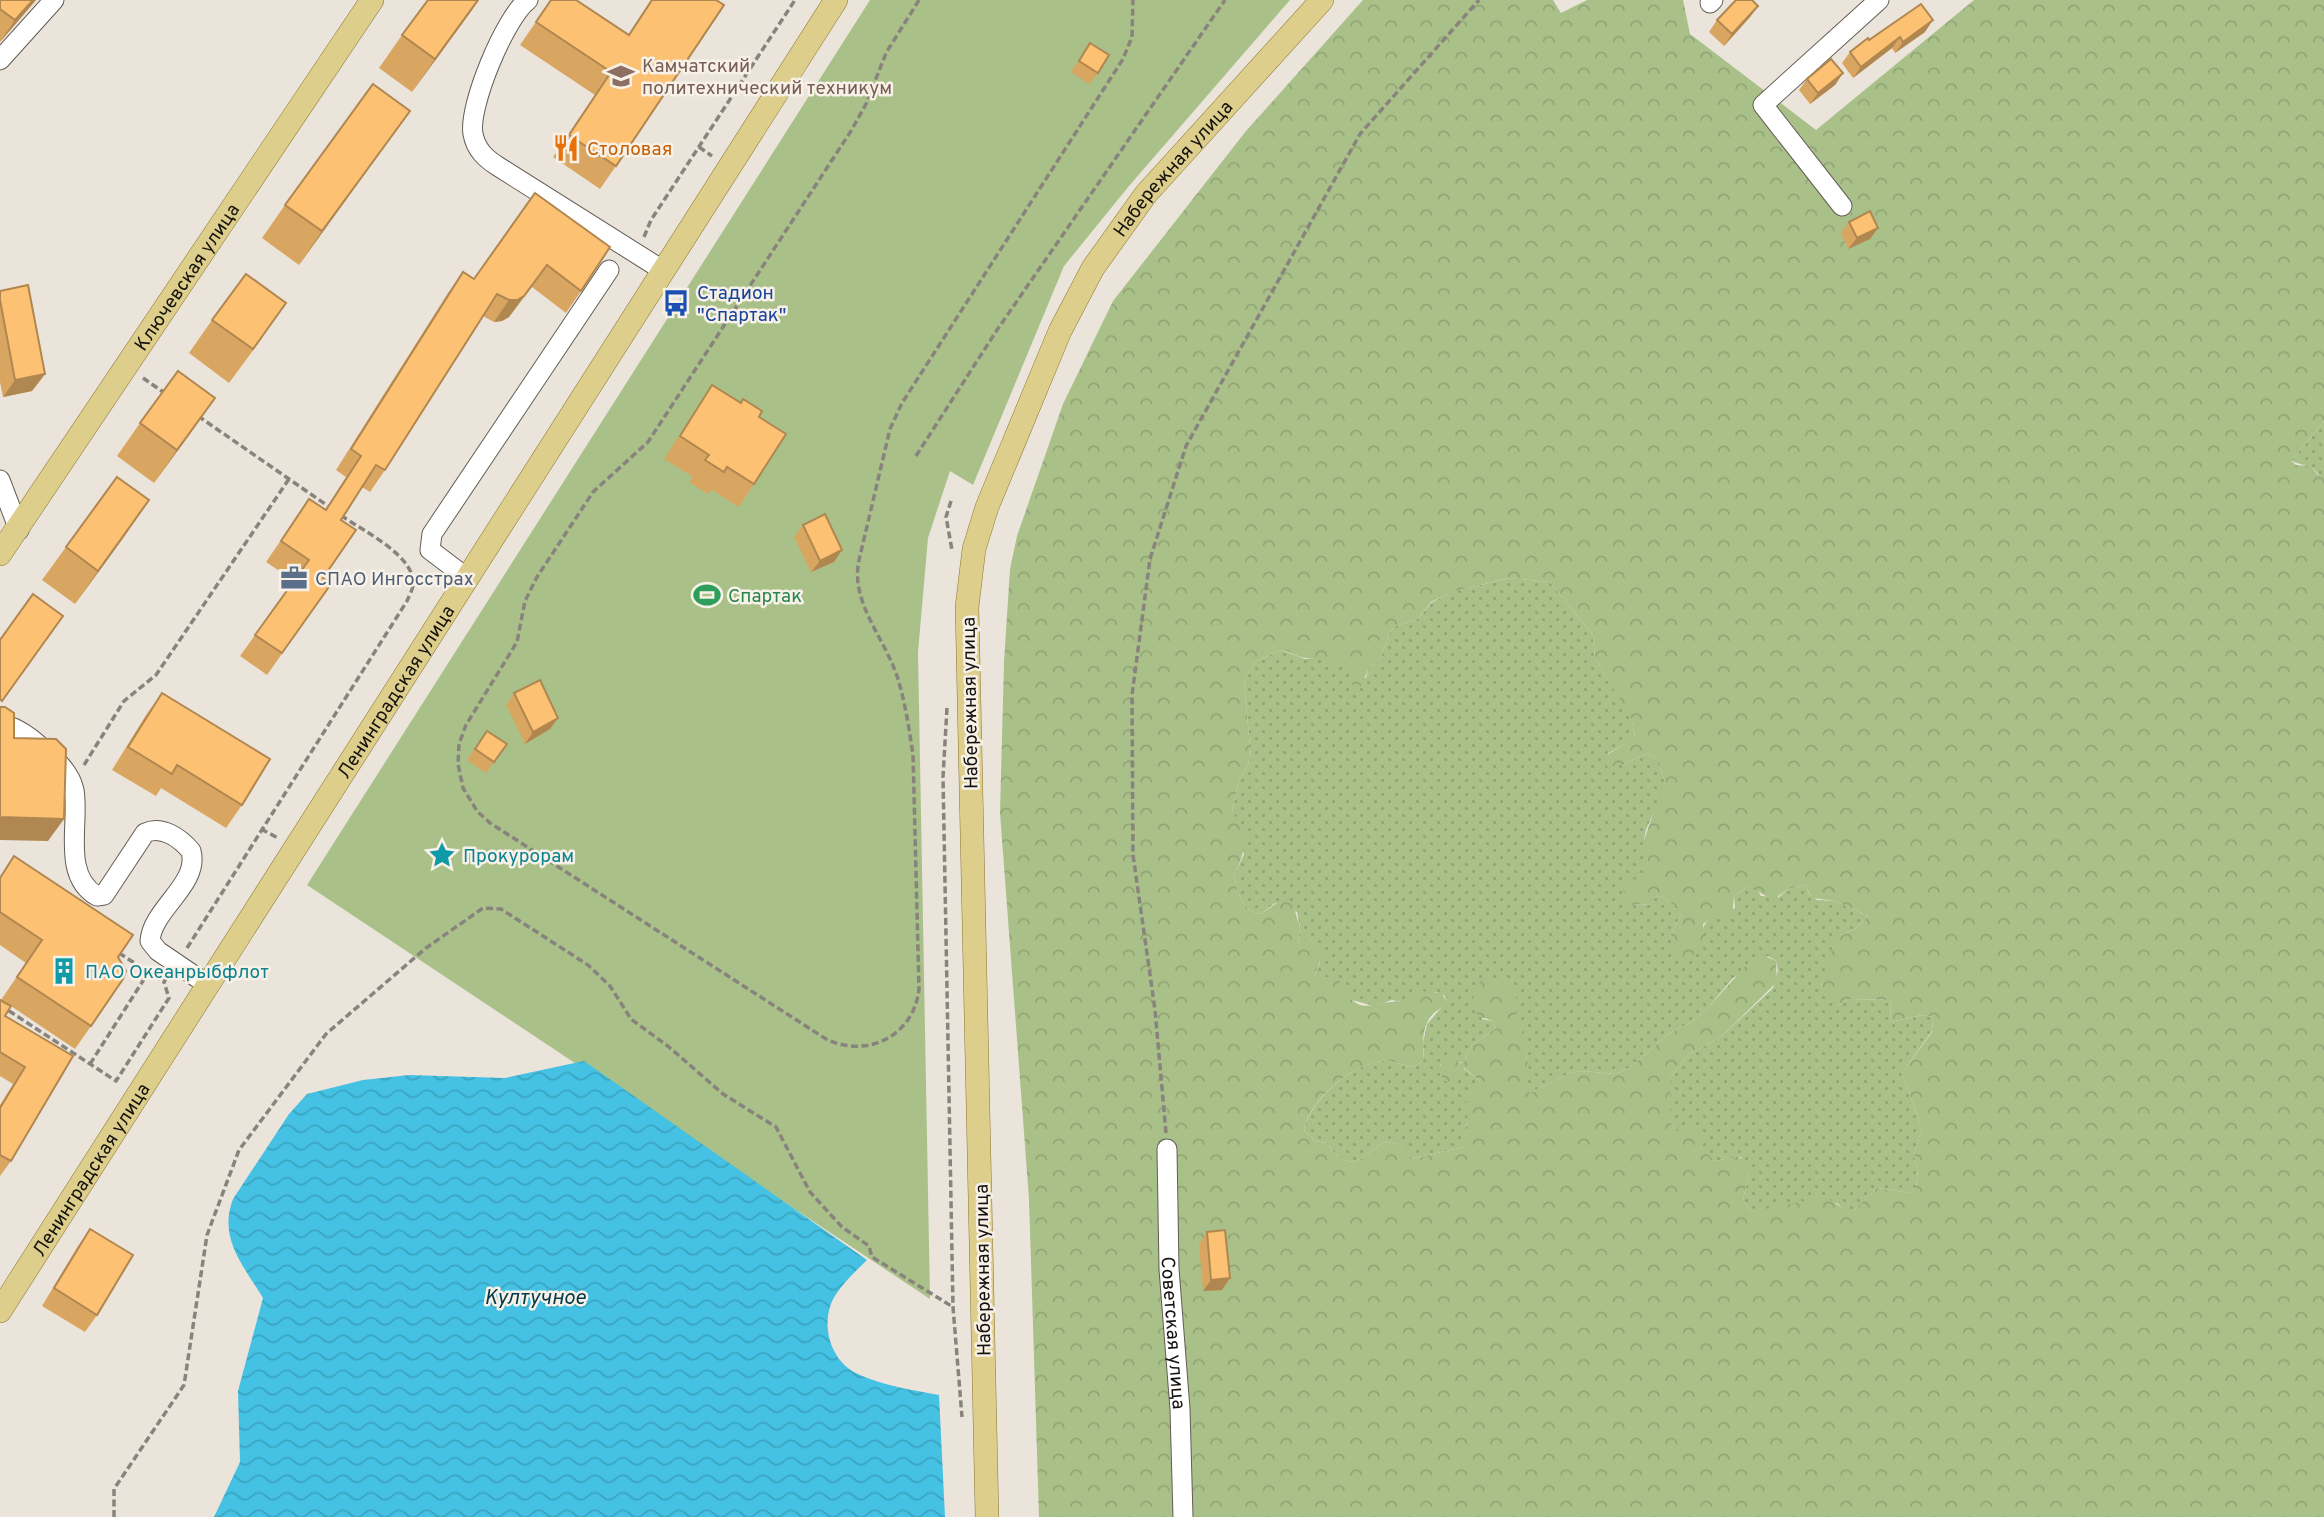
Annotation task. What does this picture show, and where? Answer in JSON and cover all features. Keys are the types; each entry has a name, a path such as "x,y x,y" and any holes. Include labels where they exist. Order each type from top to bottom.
{"main road":[{"name":"Ключевская улица","path":"0,554 19,530 372,0"},
{"name":"Ленинградская улица","path":"0,1311 836,0"},
{"name":"Набережная улица","path":"987,1517 967,620 974,548 1059,331 1110,241 1171,165 1322,0"}],"street":[{"path":"0,60 54,0"},
{"path":"528,0 497,43 474,118 472,131 477,147 499,167 664,271"},
{"path":"1842,206 1763,105 1879,0"},
{"path":"467,578 430,550 432,534 609,270"},
{"path":"0,480 19,530"},
{"path":"0,724 31,738 67,772 72,785 74,851 85,884 97,896 104,895 145,833 163,830 191,852 192,867 150,936 152,945 208,985"},
{"name":"Советская улица","path":"1167,1149 1169,1269 1180,1409 1183,1517"}],"path":[{"path":"651,220 795,0"},
{"path":"919,0 886,53 866,104 851,131 648,442 596,488 558,541 525,601 517,642 464,730 458,758 460,779 467,797 490,823 826,1039 853,1047 879,1043 898,1031 913,1011 919,989 915,805 910,729 897,676 856,582 890,429 902,403 1123,59 1132,37 1133,0"},
{"path":"916,456 1004,320 1225,0"},
{"path":"1167,1149 1154,1010 1133,855 1132,695 1150,559 1186,446 1360,134 1479,0"},
{"path":"699,147 717,159"},
{"path":"156,387 167,395"},
{"path":"189,410 327,506"},
{"path":"72,785 124,701 156,675 289,479"},
{"path":"951,500 946,517 953,554"},
{"path":"164,982 407,601 413,584 410,566 400,556 342,516"},
{"path":"947,703 943,777 953,1307 963,1425"},
{"path":"261,829 280,839"},
{"path":"114,1517 114,1489 184,1385 207,1235 239,1150 326,1034 426,948 482,908 502,909 588,965 610,986 631,1019 670,1047 723,1094 776,1127 810,1192 842,1227 869,1246 872,1257 953,1307"},
{"path":"0,1005 116,1081 169,998 164,982 118,953"},
{"path":"90,1064 148,972"}],"green space":[{"name":"Спартак","path":"870,0 1290,0 1129,186 1064,266 973,485 950,471 928,538 918,652 930,1299 307,885"},
{"path":"1363,0 1553,0 1561,13 1587,0 1683,0 1690,34 1816,130 1974,0 2324,0 2324,421 2291,461 2296,465 2311,466 2318,475 2324,475 2324,1517 1039,1517 1029,1199 1000,813 1004,662 1010,569 1017,536 1063,404 1113,301 1246,131","holes":["1509,578 1550,582 1593,635 1595,658 1631,717 1635,737 1607,755 1607,767 1625,764 1647,753 1657,763 1666,785 1660,794 1640,852 1648,862 1639,882 1630,877 1623,887 1625,900 1632,905 1651,904 1653,898 1660,896 1679,908 1681,915 1670,936 1673,947 1685,958 1693,956 1705,938 1703,924 1714,916 1732,916 1734,896 1748,886 1773,900 1788,889 1805,885 1812,898 1835,901 1868,916 1855,929 1835,938 1821,987 1827,998 1837,1006 1849,999 1890,1000 1891,1022 1922,1015 1933,1017 1932,1032 1902,1073 1922,1128 1914,1155 1918,1169 1916,1187 1910,1193 1877,1188 1853,1211 1823,1197 1751,1212 1743,1200 1749,1173 1745,1160 1738,1157 1714,1161 1700,1146 1699,1126 1692,1124 1676,1131 1670,1121 1670,1078 1688,1055 1722,1036 1777,982 1776,961 1763,955 1749,962 1706,1010 1690,1023 1670,1033 1629,1068 1616,1074 1581,1071 1570,1073 1530,1093 1523,1081 1529,1071 1522,1031 1516,1017 1516,993 1497,979 1481,980 1474,994 1474,1006 1478,1016 1493,1021 1496,1028 1472,1045 1464,1062 1459,1063 1452,1055 1442,1058 1439,1071 1444,1081 1451,1081 1464,1068 1480,1081 1462,1109 1470,1120 1461,1133 1464,1147 1411,1159 1399,1144 1384,1142 1361,1158 1349,1162 1342,1159 1326,1143 1315,1141 1304,1130 1314,1107 1346,1076 1383,1061 1415,1067 1424,1059 1425,1028 1434,1013 1447,1001 1441,993 1421,991 1410,1004 1389,1002 1362,1005 1346,993 1338,977 1314,977 1322,955 1314,939 1298,942 1300,928 1293,904 1281,900 1261,914 1245,905 1234,876 1243,851 1244,835 1232,812 1238,783 1251,758 1244,682 1256,661 1281,650 1304,658 1337,664 1348,672 1353,687 1361,686 1368,670 1381,657 1391,630 1418,619 1431,602 1452,592"]},
{"path":"2324,421 2324,475 2320,476 2313,468 2291,461"},
{"path":"1510,578 1550,582 1593,635 1595,658 1631,716 1635,738 1607,754 1625,764 1647,753 1661,771 1666,785 1646,830 1644,840 1648,862 1633,905 1651,904 1652,898 1660,896 1680,908 1681,915 1670,936 1672,941 1703,932 1710,918 1735,908 1734,896 1748,886 1756,888 1761,896 1779,897 1788,889 1805,885 1810,895 1817,900 1835,901 1868,916 1855,929 1841,935 1821,986 1837,1006 1849,999 1890,1000 1891,1022 1923,1015 1933,1017 1932,1031 1902,1073 1922,1128 1914,1155 1918,1169 1916,1187 1910,1193 1877,1188 1853,1211 1846,1211 1837,1203 1751,1212 1743,1200 1749,1173 1741,1157 1714,1161 1708,1158 1700,1146 1676,1131 1670,1121 1670,1078 1688,1055 1722,1036 1773,988 1778,971 1776,961 1768,956 1733,978 1706,1010 1690,1023 1670,1033 1629,1068 1616,1074 1581,1071 1570,1073 1530,1093 1522,1081 1527,1058 1516,1017 1516,999 1481,1019 1493,1021 1496,1028 1472,1045 1464,1062 1440,1064 1441,1076 1463,1068 1480,1081 1471,1120 1465,1126 1464,1147 1410,1159 1399,1144 1384,1142 1361,1158 1349,1162 1342,1159 1326,1143 1315,1141 1304,1130 1314,1107 1346,1076 1382,1061 1415,1067 1424,1059 1423,1043 1427,1024 1447,1001 1445,996 1436,992 1410,1004 1392,1000 1374,1006 1348,999 1338,978 1314,977 1320,962 1298,942 1300,928 1297,912 1275,903 1261,914 1245,905 1234,876 1244,854 1232,812 1238,783 1251,758 1244,682 1256,661 1281,650 1305,659 1323,657 1347,668 1352,676 1366,678 1368,670 1381,657 1391,630 1396,626 1418,619 1431,603 1451,592"}],"water":[{"name":"Култучное","path":"584,1061 867,1260 832,1301 828,1327 832,1347 843,1364 869,1379 939,1395 945,1517 214,1517 240,1462 238,1391 263,1298 235,1251 229,1213 233,1199 289,1114 307,1094 363,1080 409,1075 505,1078"}],"building":[{"path":"0,0 33,0 15,20 0,9"},
{"path":"428,0 478,0 435,59 402,35"},
{"name":"Камчатский политехнический техникум","path":"551,0 576,0 629,35 652,0 716,0 724,5 616,166 569,135 611,72 536,22"},
{"path":"1736,0 1752,0 1758,6 1732,34 1717,20"},
{"path":"1921,4 1933,20 1903,42 1900,37 1861,67 1850,52"},
{"path":"1090,43 1109,55 1098,73 1079,61"},
{"path":"1831,59 1843,73 1818,93 1807,79"},
{"path":"373,84 410,111 322,231 285,205"},
{"path":"535,193 610,247 581,291 547,265 524,296 509,300 497,294 385,470 376,465 341,520 356,530 323,578 331,584 282,653 255,635 309,560 281,541 309,499 326,510 361,456 351,449 463,272 474,279"},
{"path":"1870,211 1878,228 1857,238 1849,222"},
{"path":"246,274 286,303 253,349 212,320"},
{"path":"28,285 45,374 15,380 0,291"},
{"path":"178,371 215,398 177,450 140,423"},
{"path":"712,385 741,403 743,399 762,411 759,417 786,434 754,484 727,467 724,472 705,460 709,455 680,436"},
{"path":"117,477 149,500 98,571 66,547"},
{"path":"825,514 842,550 820,561 803,525"},
{"path":"33,594 63,616 2,701 0,640"},
{"path":"540,680 558,718 533,732 514,693"},
{"path":"162,693 270,759 242,805 177,765 172,774 128,747"},
{"path":"0,707 14,713 14,738 56,739 66,749 64,819 0,817"},
{"path":"487,731 507,744 494,762 475,749"},
{"name":"ПАО Океанрыбфлот","path":"14,856 133,935 118,957 126,971 123,979 91,1026 17,977 42,940 0,912 0,878"},
{"path":"0,1000 11,1006 5,1016 73,1056 11,1161 0,1155 0,1108 25,1067 0,1052"},
{"path":"90,1229 133,1255 97,1315 54,1288"},
{"path":"1225,1230 1230,1278 1211,1280 1207,1232"}],"place":[{"name":"Камчатский политехнический техникум","path":"621,76"},
{"name":"Столовая","path":"566,148"},
{"name":"Стадион \"Спартак\"","path":"676,303"},
{"name":"СПАО Ингосстрах","path":"294,578"},
{"name":"Спартак","path":"707,595"},
{"name":"Прокурорам","path":"442,855"},
{"name":"ПАО Океанрыбфлот","path":"64,971"}]}
